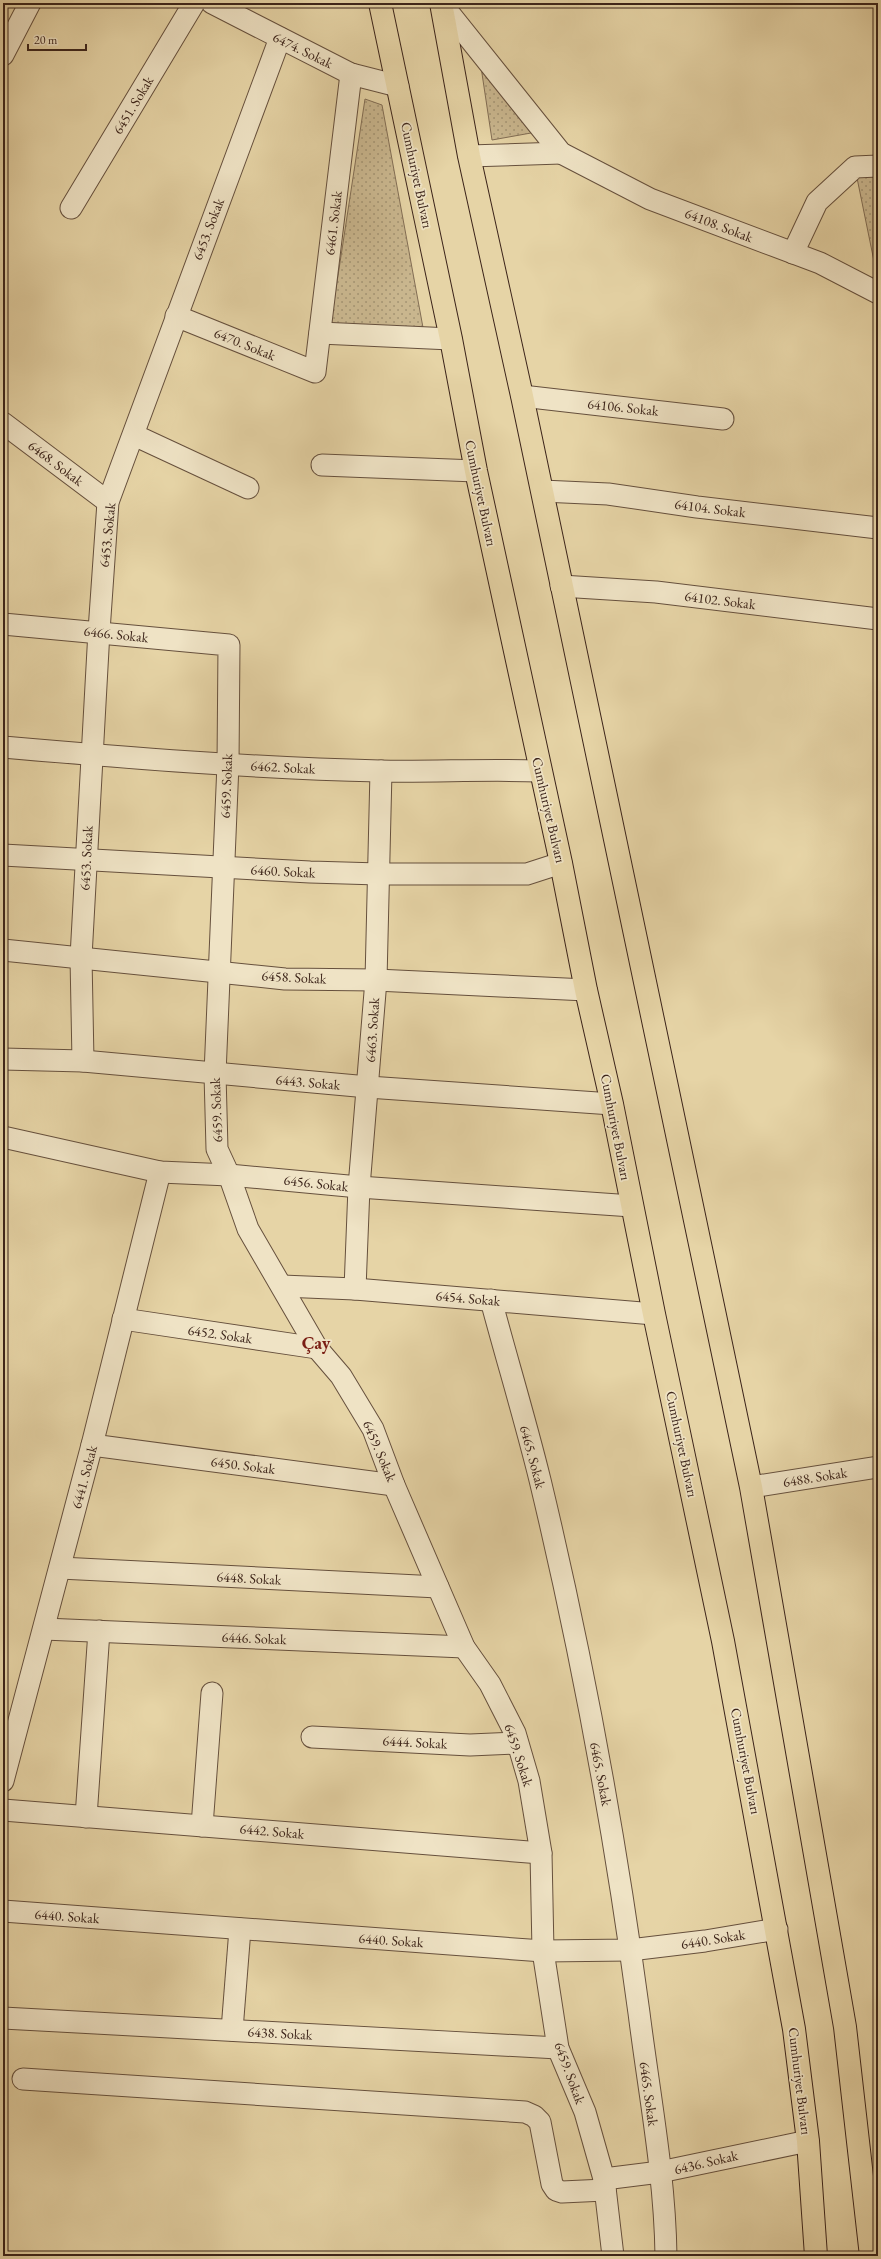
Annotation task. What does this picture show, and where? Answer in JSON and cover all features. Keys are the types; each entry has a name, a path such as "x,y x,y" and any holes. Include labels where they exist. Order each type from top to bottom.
{"highway":[{"name":"Cumhuriyet Bulvarı","path":"380,3 451,339 476,471 561,863 586,990 612,1104 654,1314 724,1641 794,2029 808,2141 816,2256"},
{"path":"441,3 469,156 522,396 751,1487 845,2027 871,2256"}],"street":[{"path":"3,56 30,3"},
{"name":"6451. Sokak","path":"71,208 194,3"},
{"name":"6474. Sokak","path":"212,3 351,74 398,86"},
{"path":"441,3 561,153"},
{"name":"6453. Sokak","path":"83,1061 81,957 98,632 108,502 280,38"},
{"name":"6461. Sokak","path":"315,372 351,74"},
{"path":"469,156 561,153"},
{"name":"64108. Sokak","path":"561,153 650,199 820,263 878,293"},
{"path":"793,253 817,202 855,167 878,166"},
{"name":"6470. Sokak","path":"176,316 315,372"},
{"path":"320,332 451,339"},
{"name":"64106. Sokak","path":"522,396 723,419"},
{"name":"6468. Sokak","path":"3,423 108,502"},
{"path":"134,435 248,488"},
{"path":"322,465 476,471"},
{"name":"64104. Sokak","path":"542,491 608,494 697,507 878,528"},
{"name":"64102. Sokak","path":"562,586 656,592 878,619"},
{"name":"6466. Sokak","path":"3,624 229,645"},
{"name":"6459. Sokak","path":"229,645 228,764 218,971 215,1074 217,1149 229,1175 248,1229 317,1348 341,1376 373,1429 394,1485 464,1647 490,1684 515,1733 528,1782 541,1853 543,1951 558,2048 584,2112 604,2185 613,2256"},
{"name":"6462. Sokak","path":"3,747 160,761 381,771 487,769 540,771"},
{"name":"6463. Sokak","path":"356,1289 359,1187 376,980 380,874 381,771"},
{"name":"6460. Sokak","path":"3,855 380,874 527,874 561,863"},
{"name":"6458. Sokak","path":"3,950 285,979 376,980 586,990"},
{"name":"6443. Sokak","path":"3,1059 83,1061 368,1087 612,1104"},
{"name":"6456. Sokak","path":"3,1137 160,1172 229,1175 359,1187 632,1206"},
{"name":"6441. Sokak","path":"3,1781 7,1754 44,1629 92,1445 160,1172"},
{"name":"6454. Sokak","path":"282,1286 356,1289 654,1314"},
{"name":"6465. Sokak","path":"491,1300 540,1478 576,1640 607,1805 630,1950 660,2172 666,2256"},
{"name":"6452. Sokak","path":"123,1319 317,1348"},
{"name":"6450. Sokak","path":"92,1445 394,1485"},
{"name":"6488. Sokak","path":"751,1487 878,1467"},
{"name":"6448. Sokak","path":"60,1568 438,1587"},
{"name":"6446. Sokak","path":"44,1629 464,1647"},
{"path":"86,1817 99,1631"},
{"path":"202,1826 212,1693"},
{"name":"6444. Sokak","path":"312,1737 470,1745 517,1743"},
{"name":"6442. Sokak","path":"3,1810 541,1853"},
{"name":"6440. Sokak","path":"3,1911 543,1951 630,1950 705,1942 777,1929"},
{"path":"232,2030 240,1929"},
{"name":"6438. Sokak","path":"3,2018 558,2048"},
{"name":"6436. Sokak","path":"23,2079 525,2112 534,2116 540,2122 552,2184 556,2190 562,2192 604,2185 808,2141"}],"shaded area":[{"path":"481,67 531,133 492,140"},
{"path":"365,99 382,105 424,333 330,328"},
{"path":"856,173 878,173 878,272 876,271"}],"district":[{"name":"Çay","path":"316,1342"}]}
